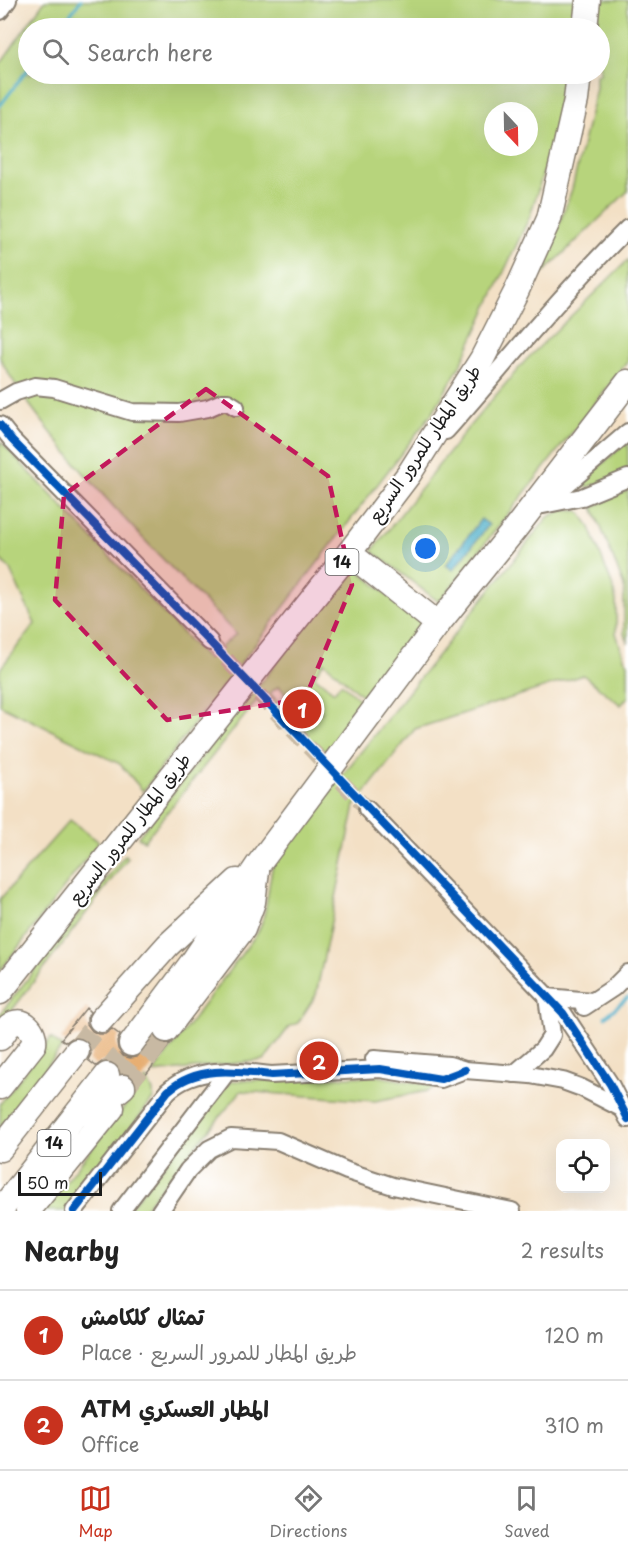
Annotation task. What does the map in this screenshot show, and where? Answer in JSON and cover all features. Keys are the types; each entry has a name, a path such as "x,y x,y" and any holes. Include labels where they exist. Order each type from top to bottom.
{"highway":[{"path":"586,18 588,0"},
{"name":"طريق المطار للمرور السريع","path":"0,992 349,553 409,474 482,358 517,290 549,219 578,84"},
{"path":"198,915 126,1040 194,960 258,866 438,624 515,529 628,382"},
{"path":"349,553 438,624"},
{"path":"101,1020 198,915 258,866"},
{"path":"166,1030 243,929 253,902 258,866"},
{"path":"0,1038 9,1026 15,1023 28,1026 35,1037 34,1044 0,1087"},
{"path":"0,1149 77,1051"},
{"path":"0,1189 109,1076"},
{"path":"17,1211 104,1102 109,1076"},
{"path":"28,1211 117,1099 109,1076"},
{"name":"14","path":"0,1211 109,1076"}],"street":[{"path":"0,11 8,0"},
{"path":"409,474 545,315 594,261 628,228"},
{"path":"0,401 16,392 35,386 54,388 132,412 179,413 208,408 222,402 228,402 236,407"},
{"path":"0,425 210,642"},
{"path":"515,529 628,432"},
{"path":"542,505 582,497 628,478"},
{"path":"367,809 567,1020 610,1084 626,1114"},
{"path":"514,1074 543,1049 552,1035 567,1020 613,988 628,974"},
{"path":"547,998 592,1001"},
{"path":"547,998 552,1035"},
{"path":"74,1211 168,1091 179,1081 194,1075 228,1071 271,1075 380,1069 419,1069 441,1079 465,1070 514,1074 563,1081 582,1088 626,1114"},
{"path":"121,1211 228,1071"},
{"path":"160,1211 188,1170 209,1149 231,1138 278,1141 348,1172 393,1186 512,1211"}],"highlighted area":[{"path":"206,389 328,476 352,585 305,699 167,720 55,600 64,495"}],"green space":[{"path":"45,0 576,0 574,18 32,18"},
{"path":"597,0 628,0 628,191 541,275 572,189 596,84 610,84 610,18 598,18"},
{"path":"18,38 18,84 563,84 553,141 530,216 460,366 433,412 143,791 120,764 0,705 0,669 35,624 9,568 0,559 0,441 207,659 236,634 140,535 70,457 11,377 0,358 0,64"},
{"path":"628,260 628,361 439,602 372,551 467,429 525,361"},
{"path":"628,441 628,472 589,487 579,485"},
{"path":"628,490 628,643 624,634 624,586 593,507"},
{"path":"562,510 579,511 589,525 613,587 616,601 616,633 624,658 628,663 628,697 621,705 583,675 415,729 355,805 316,995 298,1023 290,1026 264,1060 153,1073 258,932 264,915 274,861 548,517"},
{"path":"349,572 360,572 426,627 368,701 324,662 314,676 334,692 341,683 365,704 330,748 325,751 299,729 322,712 302,685 287,696 279,686 270,693 278,702 270,708 259,698 144,841 138,837"},
{"path":"70,820 99,842 0,971 0,899"},
{"path":"125,855 128,858 0,1026 0,1014"},
{"path":"51,1038 62,1047 0,1128 0,1104"},
{"path":"376,1076 439,1086 427,1091 375,1101 241,1091 142,1211 127,1211 231,1081"},
{"path":"146,1079 153,1091 153,1099 66,1211 43,1211"}],"water":[{"path":"481,519 489,525 453,570 446,565"}],"building":[{"path":"86,1008 90,1012 87,1024 92,1031 105,1034 112,1029 120,1035 117,1042 118,1049 123,1056 137,1057 154,1037 164,1044 171,1043 137,1086 134,1078 121,1073 115,1064 108,1061 96,1066 88,1060 91,1054 90,1046 85,1040 80,1037 66,1042 61,1039"}],"waterway":[{"path":"68,18 81,0"},
{"path":"0,106 18,82"},
{"path":"605,1017 628,997"}],"tunnel":[{"path":"210,642 367,809"},
{"path":"77,1051 101,1020"},
{"path":"123,1087 166,1030"},
{"path":"107,1075 131,1044"}],"cycle path":[{"path":"0,425 563,1013 610,1084 628,1119"},
{"path":"74,1211 168,1091 191,1077 204,1073 231,1071 271,1075 380,1069 441,1079 465,1070"}],"place":[{"name":"تمثال كلكامش","path":"302,709"},
{"name":"ATM المطار العسكري","path":"319,1061"}]}
